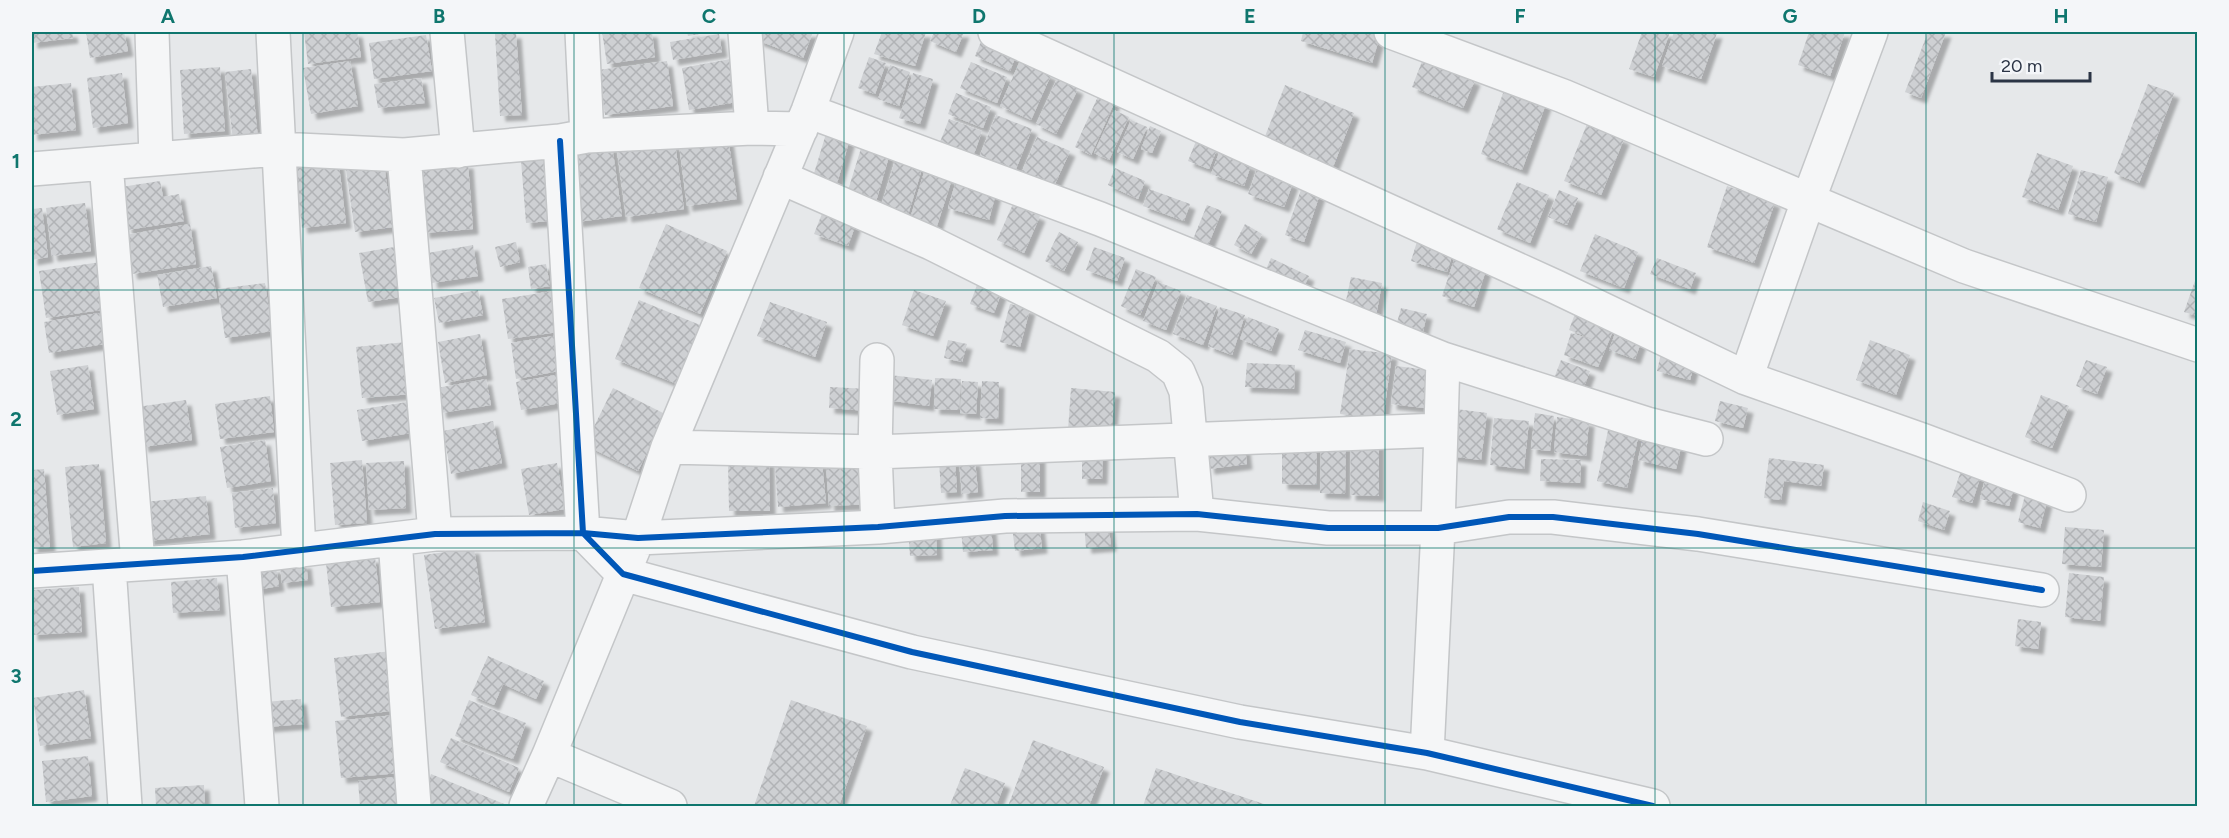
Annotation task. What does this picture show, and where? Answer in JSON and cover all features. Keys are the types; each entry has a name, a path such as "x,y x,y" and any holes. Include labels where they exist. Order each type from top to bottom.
{"street":[{"path":"152,32 156,158"},
{"path":"273,32 299,550"},
{"path":"447,32 458,151"},
{"path":"582,32 573,139 583,533 623,574 912,652 1240,722 1427,753 1653,807"},
{"path":"745,32 752,128"},
{"path":"526,807 638,538 668,447 805,120 837,32"},
{"path":"995,32 1556,286 1746,378 2069,495"},
{"path":"1391,32 1563,96 1964,266 2198,345"},
{"path":"1746,378 1808,201 1871,32"},
{"path":"32,169 278,149 404,155 573,139 752,128 805,120 1100,219 1443,359 1647,424 1706,439"},
{"path":"404,155 435,534"},
{"path":"106,163 123,565 125,807"},
{"path":"780,177 931,243 1158,356 1178,372 1185,391 1197,514"},
{"path":"1427,753 1438,528 1443,359"},
{"path":"877,360 874,452 878,527"},
{"path":"668,447 874,452 1441,430"},
{"path":"32,571 243,556 435,534 583,533 638,538 878,527 1005,516 1197,514 1328,528 1438,528 1509,518 1553,517 1698,534 2042,590"},
{"path":"395,539 414,807"},
{"path":"243,556 262,807"},
{"path":"549,755 670,807"}],"building":[{"path":"32,32 72,32 73,38 32,43"},
{"path":"86,32 124,32 128,51 90,58"},
{"path":"304,32 357,32 361,57 308,64"},
{"path":"602,32 652,32 655,57 607,64"},
{"path":"687,32 706,32 706,33 688,36"},
{"path":"760,32 813,32 803,58 757,40"},
{"path":"882,32 926,32 915,66 874,54"},
{"path":"934,32 964,32 956,52 930,41"},
{"path":"985,32 1019,48 1010,71 975,56"},
{"path":"1303,32 1381,32 1372,63 1301,41"},
{"path":"1642,32 1670,32 1654,77 1629,69"},
{"path":"1674,32 1717,33 1701,79 1662,66"},
{"path":"1809,32 1845,32 1830,76 1798,65"},
{"path":"1928,32 1946,32 1921,98 1905,92"},
{"path":"516,33 522,115 500,116 495,34"},
{"path":"719,34 722,52 673,60 670,42"},
{"path":"426,35 432,71 374,79 369,43"},
{"path":"869,57 886,63 875,94 858,88"},
{"path":"730,59 737,102 689,110 682,68"},
{"path":"1423,59 1475,80 1463,108 1412,87"},
{"path":"350,61 358,106 311,114 303,68"},
{"path":"667,61 673,106 605,115 598,70"},
{"path":"1020,61 1051,75 1031,120 1000,106"},
{"path":"971,62 1007,77 997,103 960,88"},
{"path":"890,65 910,72 899,106 878,99"},
{"path":"220,67 225,131 184,134 180,70"},
{"path":"251,69 258,139 233,141 225,72"},
{"path":"122,73 128,123 93,128 87,78"},
{"path":"913,73 933,79 920,124 899,118"},
{"path":"421,78 425,103 378,108 374,84"},
{"path":"1057,79 1078,89 1056,134 1036,124"},
{"path":"71,83 76,130 32,135 32,87"},
{"path":"2148,84 2174,93 2139,183 2114,173"},
{"path":"1285,85 1354,113 1333,167 1264,139"},
{"path":"1506,85 1547,101 1522,170 1481,154"},
{"path":"1100,92 1116,99 1091,155 1075,147"},
{"path":"956,93 991,107 983,128 948,114"},
{"path":"1114,110 1129,117 1109,160 1094,153"},
{"path":"996,115 1032,129 1016,169 980,155"},
{"path":"949,119 982,131 974,154 940,142"},
{"path":"1131,120 1147,127 1133,159 1117,152"},
{"path":"1587,124 1624,139 1601,195 1564,181"},
{"path":"1150,126 1161,131 1152,153 1141,149"},
{"path":"828,127 851,135 836,187 812,180"},
{"path":"728,137 737,199 687,206 679,144"},
{"path":"1037,137 1070,151 1051,193 1019,178"},
{"path":"1196,141 1217,149 1209,169 1188,161"},
{"path":"675,143 684,209 626,217 617,151"},
{"path":"612,145 622,216 577,222 567,151"},
{"path":"862,145 890,153 875,205 846,197"},
{"path":"1219,153 1251,165 1244,186 1211,174"},
{"path":"2037,153 2073,166 2058,210 2022,197"},
{"path":"897,154 924,162 908,215 881,206"},
{"path":"338,157 346,223 302,228 294,163"},
{"path":"556,158 562,220 526,223 521,161"},
{"path":"468,163 473,229 424,233 419,167"},
{"path":"384,165 393,227 355,232 346,170"},
{"path":"1115,168 1145,181 1138,199 1108,185"},
{"path":"925,169 952,179 935,232 909,222"},
{"path":"1257,169 1293,183 1284,207 1248,194"},
{"path":"2081,170 2108,177 2096,222 2068,214"},
{"path":"160,181 163,197 179,194 184,221 127,230 121,187"},
{"path":"956,181 996,193 989,220 948,208"},
{"path":"1304,181 1322,188 1304,242 1285,235"},
{"path":"1517,182 1549,195 1530,243 1497,229"},
{"path":"1727,186 1775,202 1754,263 1707,247"},
{"path":"1149,189 1190,204 1184,221 1143,206"},
{"path":"1559,190 1578,198 1567,225 1548,217"},
{"path":"85,203 91,251 52,256 46,208"},
{"path":"1013,204 1040,216 1024,253 997,240"},
{"path":"1207,205 1222,211 1204,255 1189,249"},
{"path":"825,206 858,218 848,246 814,234"},
{"path":"42,208 48,257 32,260 32,209"},
{"path":"190,224 196,264 132,274 125,235"},
{"path":"666,224 727,251 700,314 639,288"},
{"path":"1245,224 1262,234 1251,254 1234,245"},
{"path":"1059,232 1078,242 1064,271 1045,261"},
{"path":"1595,234 1638,252 1624,288 1580,271"},
{"path":"1419,235 1455,246 1447,272 1411,261"},
{"path":"516,242 520,262 500,267 495,247"},
{"path":"473,245 478,276 432,283 428,253"},
{"path":"400,246 408,296 368,302 359,253"},
{"path":"1094,247 1125,258 1117,281 1086,270"},
{"path":"1456,254 1488,264 1474,307 1442,296"},
{"path":"1271,258 1309,276 1302,291 1264,274"},
{"path":"1657,258 1696,273 1690,289 1650,274"},
{"path":"101,262 108,309 46,318 39,271"},
{"path":"546,264 550,286 531,289 528,267"},
{"path":"211,266 217,298 163,307 157,275"},
{"path":"1136,269 1156,277 1140,315 1121,306"},
{"path":"2198,275 2198,316 2184,312"},
{"path":"1351,277 1382,283 1376,316 1344,310"},
{"path":"978,282 1002,291 994,313 970,304"},
{"path":"1158,282 1181,291 1166,330 1143,321"},
{"path":"265,283 272,331 225,338 218,289"},
{"path":"478,290 483,315 439,323 434,298"},
{"path":"560,290 566,331 508,339 502,299"},
{"path":"914,290 946,301 933,336 902,325"},
{"path":"1187,295 1217,306 1203,345 1173,334"},
{"path":"639,300 700,325 677,384 615,359"},
{"path":"770,302 827,322 815,357 757,336"},
{"path":"1010,304 1030,309 1020,347 1000,342"},
{"path":"1220,307 1245,315 1232,355 1208,346"},
{"path":"1401,308 1427,314 1422,336 1395,330"},
{"path":"1576,311 1615,326 1598,367 1564,355 1571,333 1600,342 1569,330"},
{"path":"99,313 104,344 49,353 44,322"},
{"path":"1248,317 1279,329 1271,351 1240,339"},
{"path":"1618,325 1644,334 1635,359 1609,350"},
{"path":"1305,330 1346,342 1340,363 1298,350"},
{"path":"480,334 487,375 445,383 438,342"},
{"path":"565,334 570,369 516,379 511,343"},
{"path":"948,340 967,344 962,362 944,358"},
{"path":"1870,340 1910,355 1896,395 1856,380"},
{"path":"406,342 412,394 362,398 356,347"},
{"path":"1350,349 1392,354 1383,420 1340,414"},
{"path":"1662,349 1696,357 1690,380 1657,371"},
{"path":"1561,360 1590,371 1582,392 1553,381"},
{"path":"2086,360 2107,367 2097,394 2076,386"},
{"path":"1247,363 1295,365 1294,389 1245,387"},
{"path":"88,365 94,409 57,415 50,371"},
{"path":"1396,366 1429,370 1424,408 1391,404"},
{"path":"567,373 572,401 521,410 516,382"},
{"path":"890,375 932,380 929,406 887,400"},
{"path":"935,378 961,379 959,410 934,409"},
{"path":"486,379 491,405 441,413 437,388"},
{"path":"962,381 978,382 976,414 960,413"},
{"path":"982,381 999,382 998,419 980,418"},
{"path":"830,387 869,389 868,411 829,408"},
{"path":"613,388 665,414 638,471 585,445"},
{"path":"1071,388 1115,392 1111,434 1068,430"},
{"path":"2041,395 2069,406 2052,448 2025,437"},
{"path":"270,396 274,432 220,439 215,404"},
{"path":"186,400 192,440 143,447 137,407"},
{"path":"413,401 417,432 362,441 357,410"},
{"path":"1720,401 1748,408 1743,428 1715,421"},
{"path":"1456,409 1487,413 1481,460 1449,456"},
{"path":"1535,413 1554,416 1550,451 1531,449"},
{"path":"1557,417 1589,421 1586,456 1554,452"},
{"path":"1494,418 1529,421 1524,469 1490,465"},
{"path":"493,421 502,463 451,474 443,431"},
{"path":"1609,426 1639,433 1627,488 1597,481"},
{"path":"1644,434 1682,443 1676,469 1638,460"},
{"path":"1244,439 1247,464 1209,469 1206,443"},
{"path":"1282,439 1317,440 1316,485 1282,484"},
{"path":"1321,439 1346,439 1345,494 1320,493"},
{"path":"1351,439 1379,440 1379,496 1350,495"},
{"path":"265,440 271,481 227,488 220,447"},
{"path":"1021,449 1040,449 1040,492 1021,492"},
{"path":"1082,449 1103,450 1102,479 1082,479"},
{"path":"1769,458 1824,465 1821,486 1784,481 1781,500 1764,498"},
{"path":"955,459 957,492 941,493 939,460"},
{"path":"1541,459 1581,460 1580,483 1540,481"},
{"path":"362,460 367,523 335,525 330,463"},
{"path":"769,460 770,511 729,511 728,461"},
{"path":"975,460 978,492 962,494 959,461"},
{"path":"404,461 406,508 369,510 366,463"},
{"path":"822,462 826,503 778,507 775,466"},
{"path":"869,462 872,504 829,506 826,464"},
{"path":"557,463 565,509 529,515 521,469"},
{"path":"99,464 106,543 73,547 65,467"},
{"path":"1963,465 1982,472 1972,503 1952,497"},
{"path":"44,469 50,547 32,548 32,470"},
{"path":"1985,479 2014,487 2009,506 1980,499"},
{"path":"273,488 276,523 235,528 232,493"},
{"path":"2025,495 2047,501 2040,528 2018,522"},
{"path":"206,496 210,534 148,541 144,502"},
{"path":"1923,502 1950,511 1944,530 1918,521"},
{"path":"1108,520 1111,546 1086,548 1084,523"},
{"path":"1039,523 1042,548 1015,551 1012,526"},
{"path":"991,526 993,550 963,552 961,529"},
{"path":"2065,527 2104,530 2101,567 2062,564"},
{"path":"936,529 937,555 910,556 908,530"},
{"path":"474,548 485,622 435,629 424,555"},
{"path":"375,557 380,602 331,607 326,563"},
{"path":"306,563 308,580 282,583 280,566"},
{"path":"276,567 279,586 256,590 253,571"},
{"path":"2069,573 2104,577 2100,621 2065,617"},
{"path":"217,578 220,610 173,613 171,582"},
{"path":"79,587 82,632 32,635 32,590"},
{"path":"2018,619 2041,622 2038,649 2015,646"},
{"path":"391,651 399,710 341,717 334,658"},
{"path":"488,656 544,681 536,699 503,684 494,705 471,695"},
{"path":"84,690 91,738 40,746 33,698"},
{"path":"301,699 304,724 267,727 265,702"},
{"path":"469,700 526,723 513,759 455,736"},
{"path":"791,700 867,726 839,806 754,806"},
{"path":"395,715 400,773 341,778 335,721"},
{"path":"451,738 519,768 509,792 440,762"},
{"path":"1033,740 1104,767 1089,806 1008,806"},
{"path":"88,756 92,796 46,802 42,761"},
{"path":"965,768 1005,783 996,806 950,805"},
{"path":"1156,768 1270,806 1143,806"},
{"path":"431,774 509,806 439,806 421,799"},
{"path":"404,776 407,804 360,806 358,781"},
{"path":"204,785 205,804 156,806 155,788"}],"cycle path":[{"path":"560,141 583,533 623,574 912,652 1240,722 1427,753 1653,806"},
{"path":"32,571 243,557 435,534 583,533 638,538 878,527 1005,516 1197,514 1328,528 1438,528 1509,517 1553,517 1698,534 2042,590"}]}
